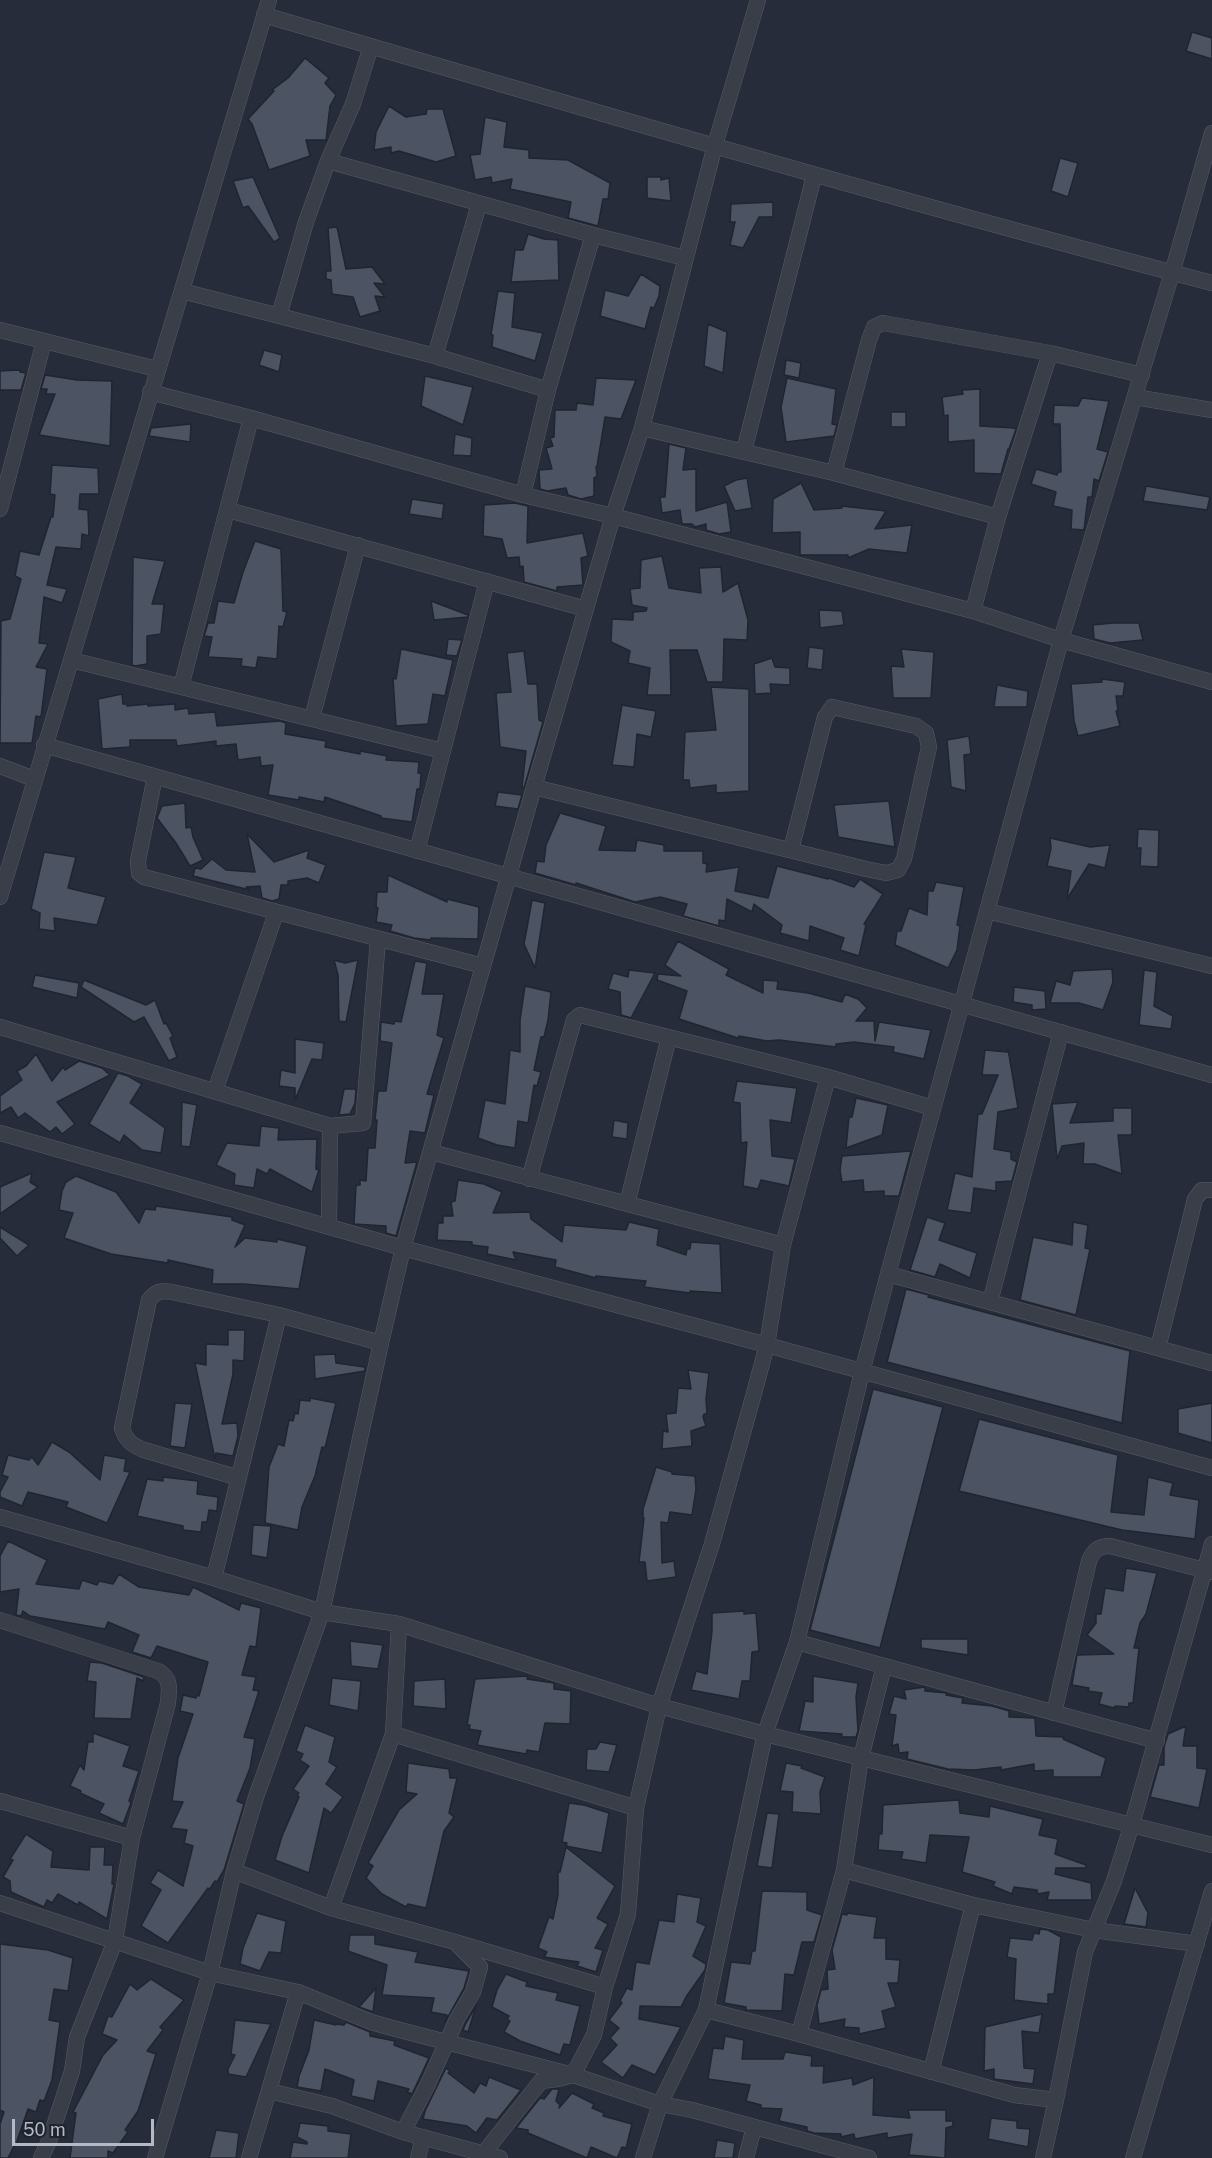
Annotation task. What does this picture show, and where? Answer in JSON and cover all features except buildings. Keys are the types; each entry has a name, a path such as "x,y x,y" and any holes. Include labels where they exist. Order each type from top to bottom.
{"street":[{"path":"155,2158 210,1973 234,1871 256,1797 322,1612 403,1248 508,876 613,516 642,428 715,145 758,0"},
{"path":"0,897 266,7 371,46 715,145 814,176 1212,283"},
{"path":"279,316 306,222 328,161 353,105 371,46"},
{"path":"643,2158 660,2104 706,2010 765,1734 797,1642 888,1274 1061,640 1142,375 1212,133"},
{"path":"328,161 593,235 685,258"},
{"path":"744,451 814,176"},
{"path":"435,356 479,204"},
{"path":"523,495 548,390 593,235"},
{"path":"182,291 435,356 548,390"},
{"path":"834,473 874,327 883,323 1050,353 1142,375"},
{"path":"0,330 158,369"},
{"path":"0,509 44,341"},
{"path":"973,611 998,517 1050,353"},
{"path":"150,392 251,418 523,495 613,516 973,611 1061,640 1212,682"},
{"path":"1135,397 1212,410"},
{"path":"181,687 251,418"},
{"path":"642,428 834,473 998,517"},
{"path":"228,510 586,609"},
{"path":"312,718 358,545"},
{"path":"417,851 487,580"},
{"path":"71,660 443,751"},
{"path":"534,787 791,850 886,873 898,870 904,860 929,747 926,733 916,726 832,707 825,717 791,850"},
{"path":"44,745 1212,1075"},
{"path":"0,766 34,779"},
{"path":"154,776 138,861 139,873 150,880 483,966"},
{"path":"987,911 1211,962"},
{"path":"215,1091 276,913"},
{"path":"0,1027 330,1126 363,1123 378,940"},
{"path":"530,1179 576,1016 580,1015 828,1077 933,1108"},
{"path":"990,1302 1061,1032"},
{"path":"627,1204 669,1037"},
{"path":"483,2154 541,2081 573,2075 594,2035 605,1987 628,1914 636,1809 659,1706 712,1544 766,1345 783,1245 828,1077"},
{"path":"329,1227 330,1126"},
{"path":"0,1133 403,1248 1212,1468"},
{"path":"431,1152 783,1245"},
{"path":"1158,1348 1195,1198 1202,1190 1212,1190"},
{"path":"888,1274 1212,1363"},
{"path":"239,1478 144,1450 132,1445 125,1437 122,1428 149,1300 154,1294 161,1290 279,1315 381,1343"},
{"path":"214,1578 279,1315"},
{"path":"0,1517 214,1578 322,1612 399,1624 659,1706 1212,1845"},
{"path":"1044,2158 1085,1952 1114,1881 1132,1824 1208,1571 1212,1544"},
{"path":"1054,1713 1089,1561 1095,1549 1110,1546 1208,1571"},
{"path":"0,1620 158,1671 169,1680 168,1703 132,1838 115,1941 77,2037 72,2071 49,2141 41,2158"},
{"path":"331,1908 393,1734 399,1624"},
{"path":"797,1642 1157,1741"},
{"path":"799,2034 844,1870 861,1758 884,1666"},
{"path":"393,1734 636,1809"},
{"path":"0,1801 132,1838"},
{"path":"844,1870 973,1905 1094,1930 1197,1944"},
{"path":"234,1871 331,1908 605,1987"},
{"path":"1132,2158 1212,1891"},
{"path":"0,1903 210,1973 298,1992 371,2022 573,2075 660,2104 692,2110 869,2158"},
{"path":"932,2072 973,1905"},
{"path":"403,2132 428,2084 446,2041 473,1992 480,1967 455,1942"},
{"path":"249,2158 298,1992"},
{"path":"706,2010 1014,2095 1056,2100"},
{"path":"269,2091 332,2106 403,2132 500,2158"},
{"path":"746,2158 754,2127"},
{"path":"418,2158 423,2137"}]}
